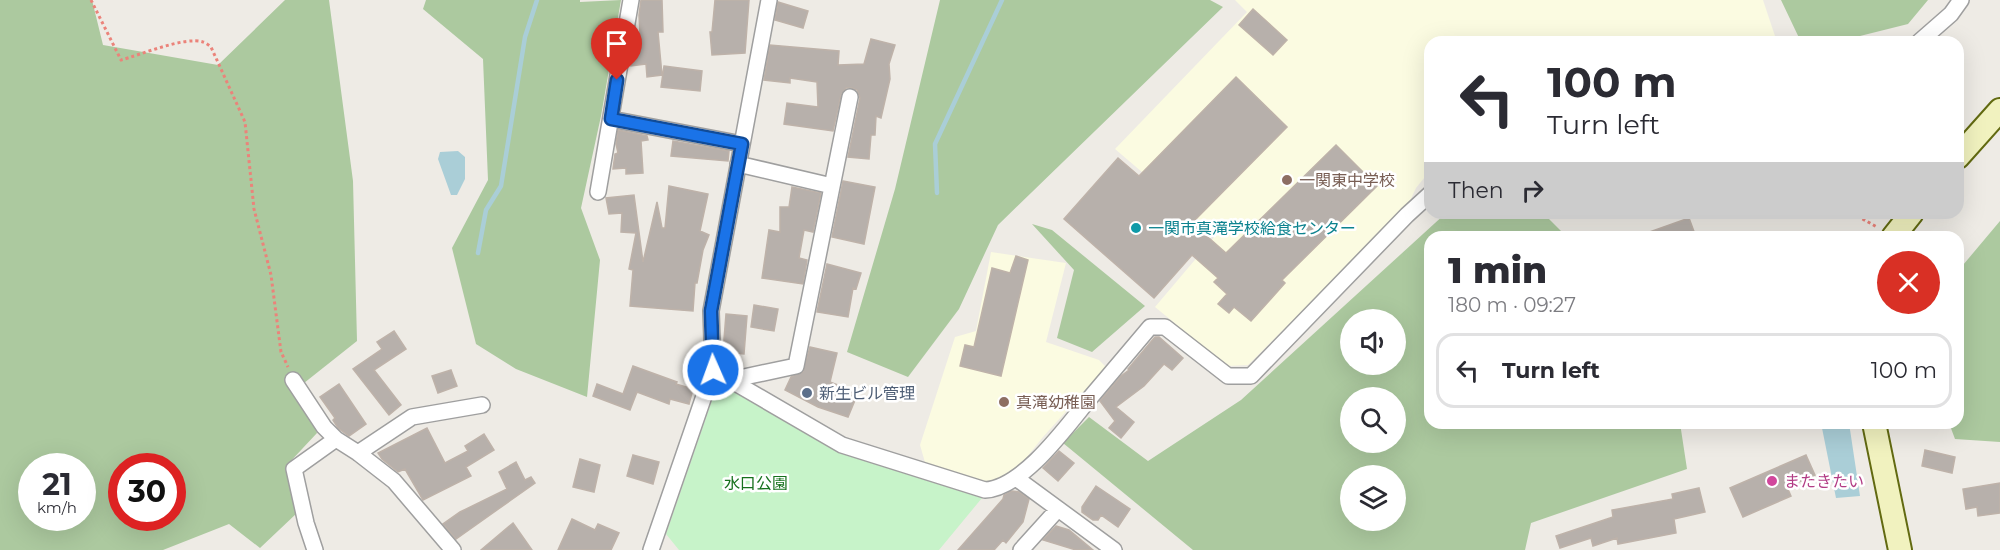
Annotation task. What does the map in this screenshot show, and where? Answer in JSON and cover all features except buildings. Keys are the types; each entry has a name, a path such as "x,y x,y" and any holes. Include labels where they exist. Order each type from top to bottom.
{"street":[{"path":"598,192 631,0"},
{"path":"651,550 713,370 711,311 769,0"},
{"path":"1926,36 1951,14 1961,0"},
{"path":"730,380 796,366 850,97"},
{"path":"1964,150 2000,110"},
{"path":"611,119 742,144"},
{"path":"738,164 832,186"},
{"path":"713,370 842,445 985,490 995,489 1016,477 1044,454 1150,327 1165,327 1228,376 1251,376 1424,199"},
{"path":"1898,231 1907,219"},
{"path":"293,380 324,427 336,439 394,481 453,550"},
{"path":"358,453 412,417 482,405"},
{"path":"1875,429 1900,550"},
{"path":"315,550 306,523 294,469 336,439"},
{"path":"1016,477 1114,550"},
{"path":"1021,550 1058,509"}],"path":[{"path":"91,0 121,60 191,41 204,42 211,47 245,122 254,209 272,275 281,352 293,380"},
{"path":"1862,219 1883,231"}],"shaded area":[{"name":"一関東中学校","path":"1235,0 1763,0 1775,36 1424,36 1424,178 1416,188 1408,205 1248,365 1227,366 1155,307 1216,235 1115,149 1247,12"},
{"name":"真滝幼稚園","path":"991,252 1066,263 1046,342 1099,360 1106,367 1043,437 1010,478 988,485 926,466 920,445 955,337 976,331"}],"green space":[{"path":"0,0 92,0 103,45 218,65 285,0 329,0 353,181 357,341 299,387 317,433 288,464 297,513 260,548 229,524 163,550 0,550"},
{"path":"426,0 580,0 580,2 621,0 601,116 581,208 600,260 587,397 516,369 476,344 452,248 488,180 483,59 423,9"},
{"path":"940,0 1210,0 1223,7 998,225 959,309 908,377 847,352 895,189"},
{"path":"1781,0 1928,0 1908,24 1860,36 1798,36"},
{"path":"1439,219 1549,219 1561,231 1426,231"},
{"path":"2000,221 2000,442 1955,439 1951,429 1964,429 1964,264"},
{"path":"1032,224 1052,230 1145,306 1092,352 1057,338 1074,270"},
{"path":"1424,233 1424,429 1681,429 1687,469 1531,523 1525,550 1193,550 1063,443 1089,417 1148,461 1241,400 1340,310 1340,375 1406,375 1406,309 1341,309"},
{"name":"水口公園","path":"718,383 839,453 982,498 939,550 679,550 666,534"}],"water":[{"path":"458,151 465,157 465,179 457,195 451,195 438,159 440,152"},
{"path":"1822,429 1850,429 1860,496 1836,498"}],"waterway":[{"path":"478,253 486,210 501,186 525,37 537,0"},
{"path":"937,193 935,144 1002,0"}],"place":[{"name":"一関東中学校","path":"1287,180"},
{"name":"一関市真滝学校給食センター","path":"1136,228"},
{"name":"新生ビル管理","path":"807,393"},
{"name":"真滝幼稚園","path":"1004,402"},
{"name":"またきたい","path":"1772,481"}],"route":[{"path":"617,80 611,119 742,144 711,311 713,370"}]}
